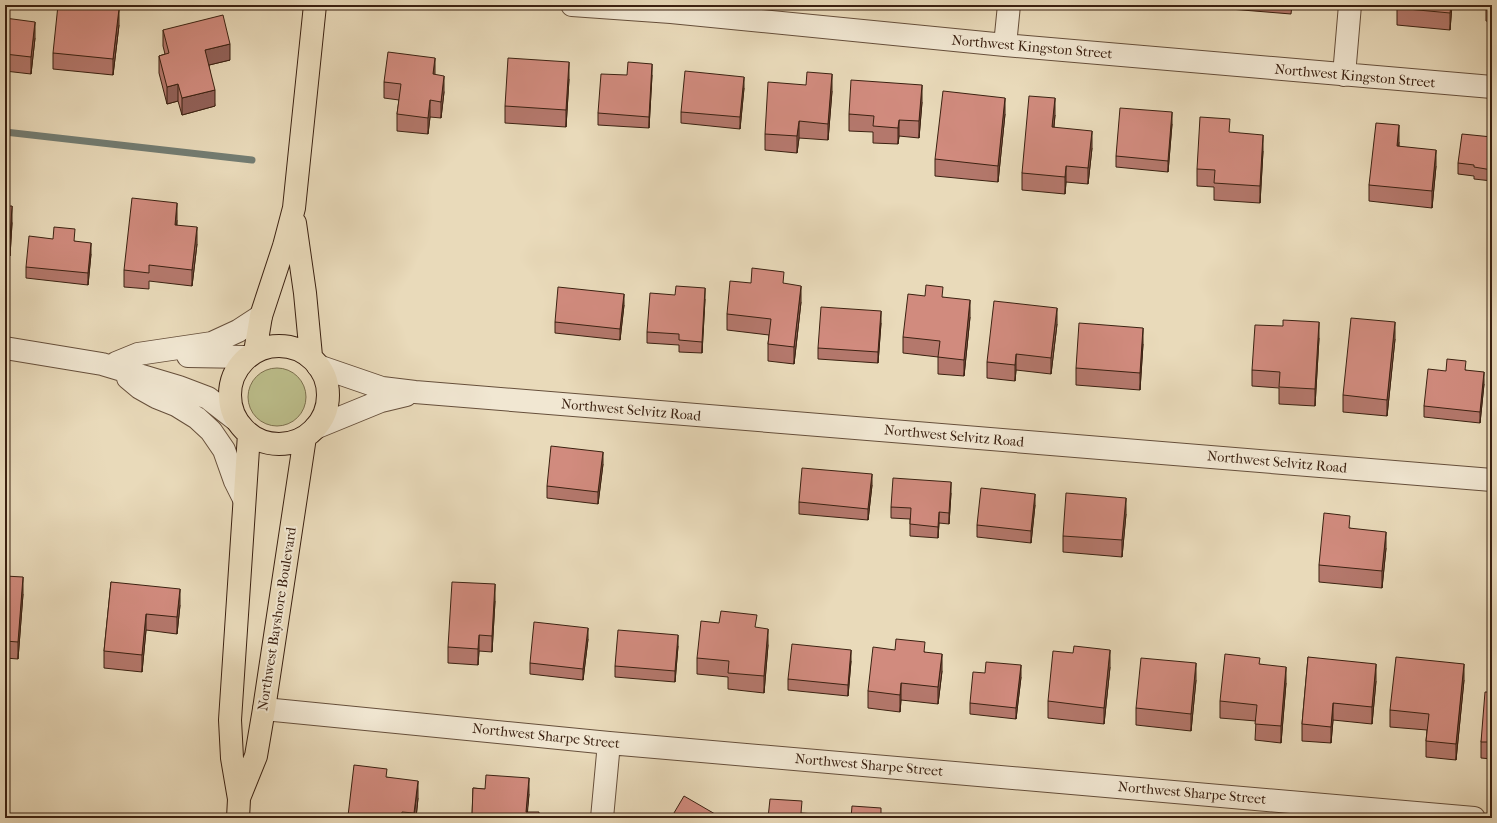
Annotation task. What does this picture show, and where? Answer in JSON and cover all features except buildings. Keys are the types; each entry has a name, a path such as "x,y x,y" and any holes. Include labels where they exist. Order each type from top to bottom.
{"main road":[{"path":"251,355 261,316 284,246 294,208 315,5"},
{"path":"294,208 297,247 314,361"},
{"path":"271,346 284,346 297,350 314,361 325,378 328,391 327,404 323,417 310,433 292,442 279,445 266,443 242,427 230,406 229,392 232,379 238,367 251,355 271,346"},
{"name":"Northwest Bayshore Boulevard","path":"238,809 232,758 230,720 244,499 242,427"},
{"name":"Northwest Bayshore Boulevard","path":"238,809 256,756 310,433"}],"street":[{"name":"Northwest Kingston Street","path":"572,5 672,9 1005,45 1492,87"},
{"path":"1005,45 1009,5"},
{"path":"1344,75 1350,5"},
{"path":"112,365 138,354 212,343 238,332 261,316"},
{"path":"5,348 112,365 179,387 208,398 242,427"},
{"path":"112,365 187,356 251,355"},
{"name":"Northwest Selvitz Road","path":"314,361 382,388 415,392 1492,480"},
{"path":"112,365 140,388 156,397 176,405 197,418 211,431 224,450 235,481 244,499"},
{"name":"Northwest Selvitz Road","path":"310,433 381,401 415,392"},
{"name":"Northwest Sharpe Street","path":"264,709 609,743 1474,818"},
{"path":"602,818 609,743"}],"green space":[{"path":"277,368 293,373 301,381 306,397 301,413 293,421 277,426 261,421 253,413 248,397 253,381 261,373"}],"waterway":[{"path":"5,132 252,160"}]}
